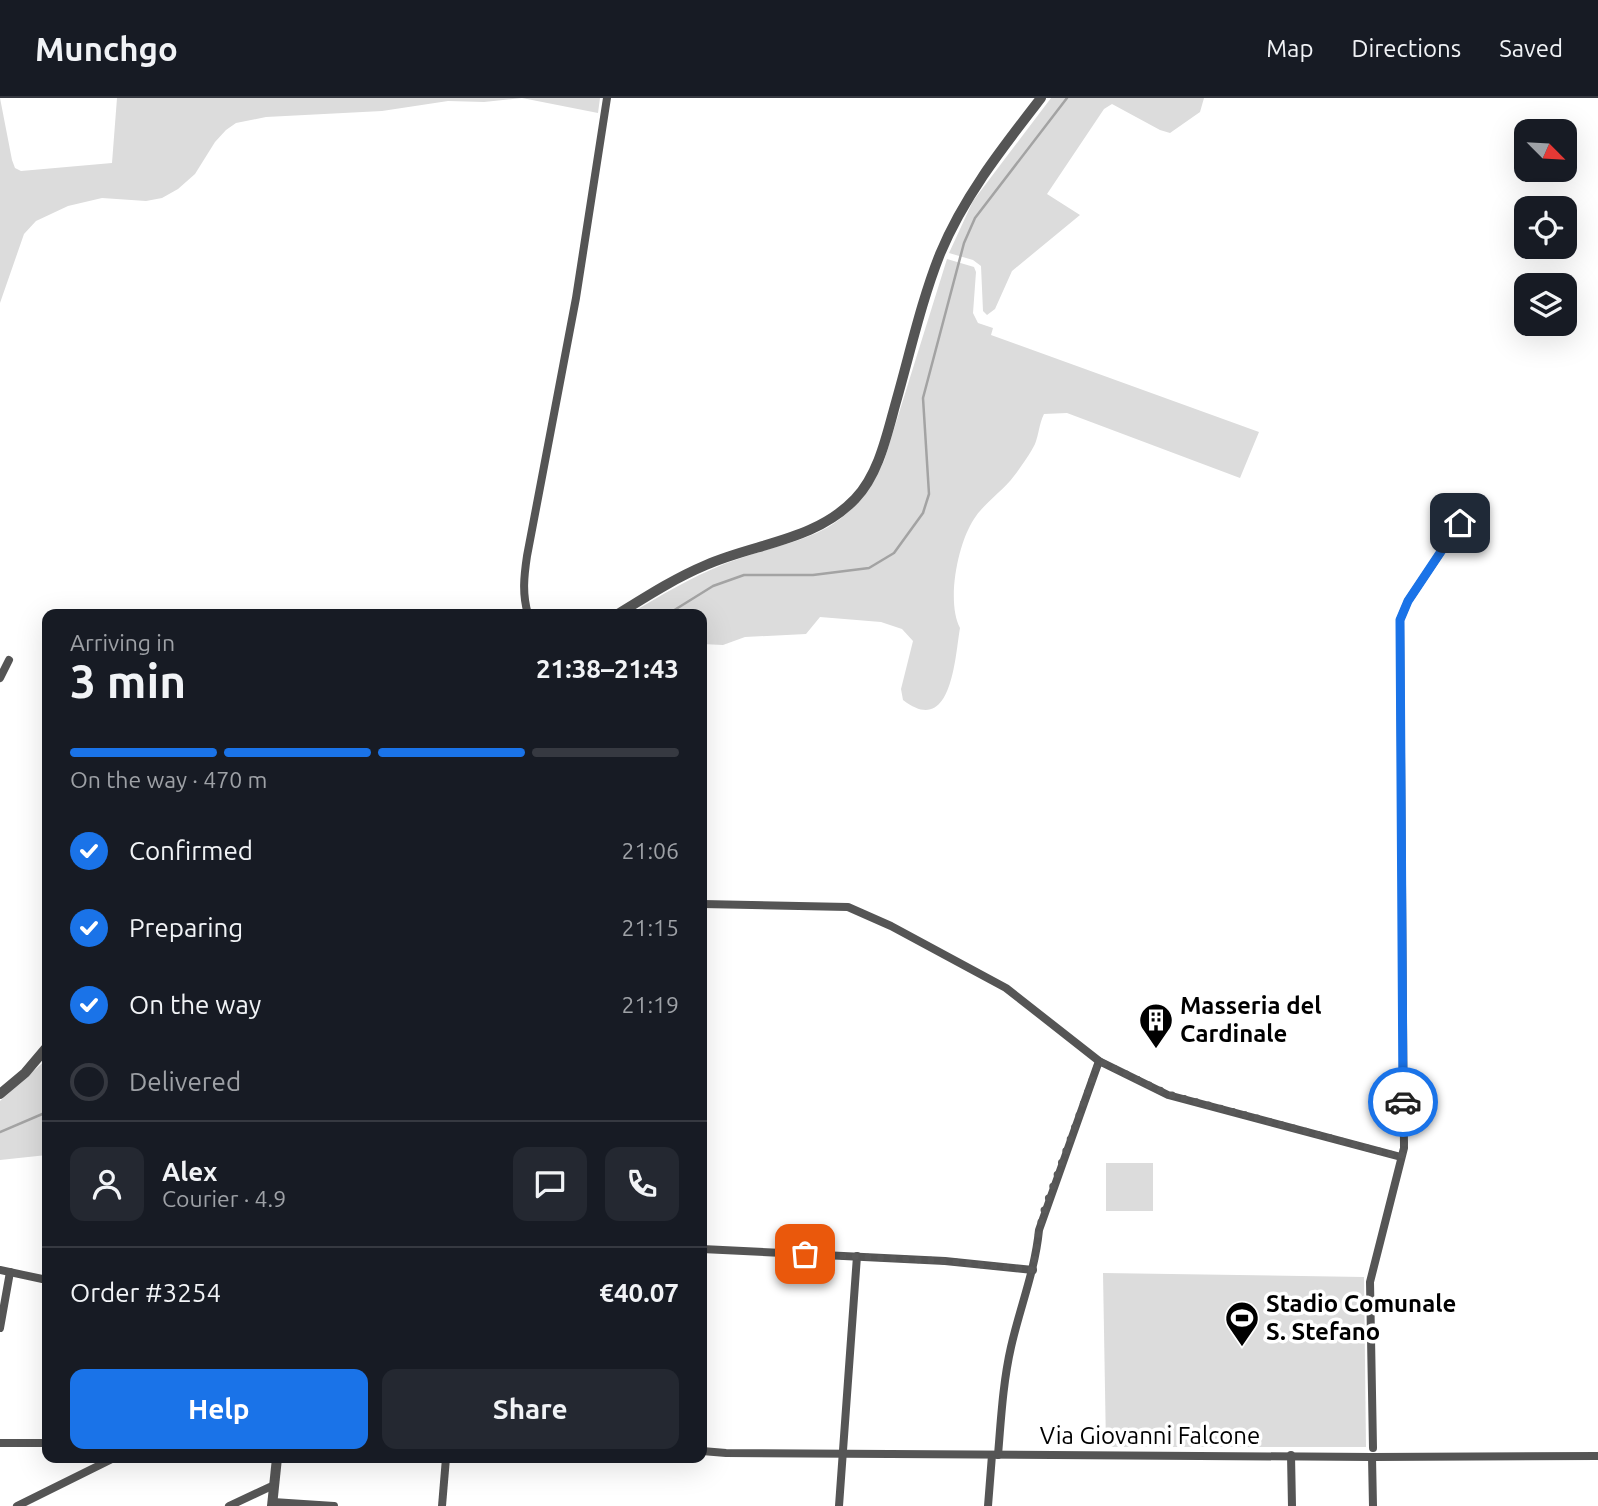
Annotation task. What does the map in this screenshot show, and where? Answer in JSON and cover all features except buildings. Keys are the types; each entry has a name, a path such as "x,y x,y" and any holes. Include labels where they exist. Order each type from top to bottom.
{"street":[{"path":"526,609 523,582 527,556 578,286 607,98"},
{"path":"626,609 674,579 708,564 820,526 856,498 878,462 930,282 947,240 964,206 990,166 1041,98"},
{"path":"1373,1506 1370,1282 1401,1157 1404,1134 1400,620 1408,601 1473,504"},
{"path":"0,678 9,660"},
{"path":"707,904 848,907 891,926 1006,988 1099,1061 1168,1094 1401,1157"},
{"path":"0,1094 25,1073 42,1053"},
{"path":"988,1506 1011,1345 1033,1270 1039,1230 1099,1061"},
{"path":"707,1249 945,1261 1033,1270"},
{"path":"839,1506 857,1256"},
{"path":"0,1270 42,1279"},
{"path":"0,1328 10,1272"},
{"path":"0,1443 42,1443"},
{"name":"Via Giovanni Falcone","path":"707,1451 995,1455 1372,1453 1598,1456"},
{"path":"1291,1455 1292,1506"},
{"path":"17,1506 104,1463"},
{"path":"276,1463 273,1504 334,1506"},
{"path":"442,1506 446,1463"},
{"path":"229,1506 274,1485"}],"shaded area":[{"path":"0,98 12,160 15,168 21,171 112,163 117,98 522,98 484,102 448,101 382,111 266,117 236,123 215,142 195,174 178,189 162,198 146,201 102,198 68,206 36,221 24,234 0,303"},
{"path":"522,98 600,98 598,113"},
{"path":"1051,98 1204,98 1200,112 1170,133 1112,104 1104,109 1047,194 1080,215 1012,271 995,309 987,315 983,311 981,266 973,260 949,253 973,201"},
{"path":"947,259 974,267 976,272 973,313 978,323 993,328 991,335 1259,432 1240,478 1067,413 1044,414 1035,444 1028,456 1010,481 978,513 963,542 954,588 956,617 960,628 953,674 941,702 932,709 919,709 903,700 901,689 913,641 902,629 881,622 820,617 806,634 745,637 723,645 707,644 707,609 639,609 711,569 817,533 852,508 884,461"},
{"path":"42,1063 42,1156 0,1160 0,1101"},
{"path":"1106,1163 1153,1163 1153,1211 1106,1211"},
{"name":"Stadio Comunale S. Stefano","path":"1103,1273 1364,1277 1366,1447 1106,1447"}],"waterway":[{"path":"676,609 713,586 744,575 813,575 869,568 894,553 923,513 929,494 923,398 964,243 975,218 1067,98"},
{"path":"0,1132 42,1114"}],"way so far":[{"path":"805,1254 945,1261 1033,1270 1044,1210 1099,1061 1168,1094 1401,1157 1404,1148 1403,1102"}],"place":[{"name":"Masseria del Cardinale","path":"1156,1050"},
{"name":"Stadio Comunale S. Stefano","path":"1242,1348"}],"route":[{"path":"1403,1102 1400,620 1408,601 1460,523"}]}
